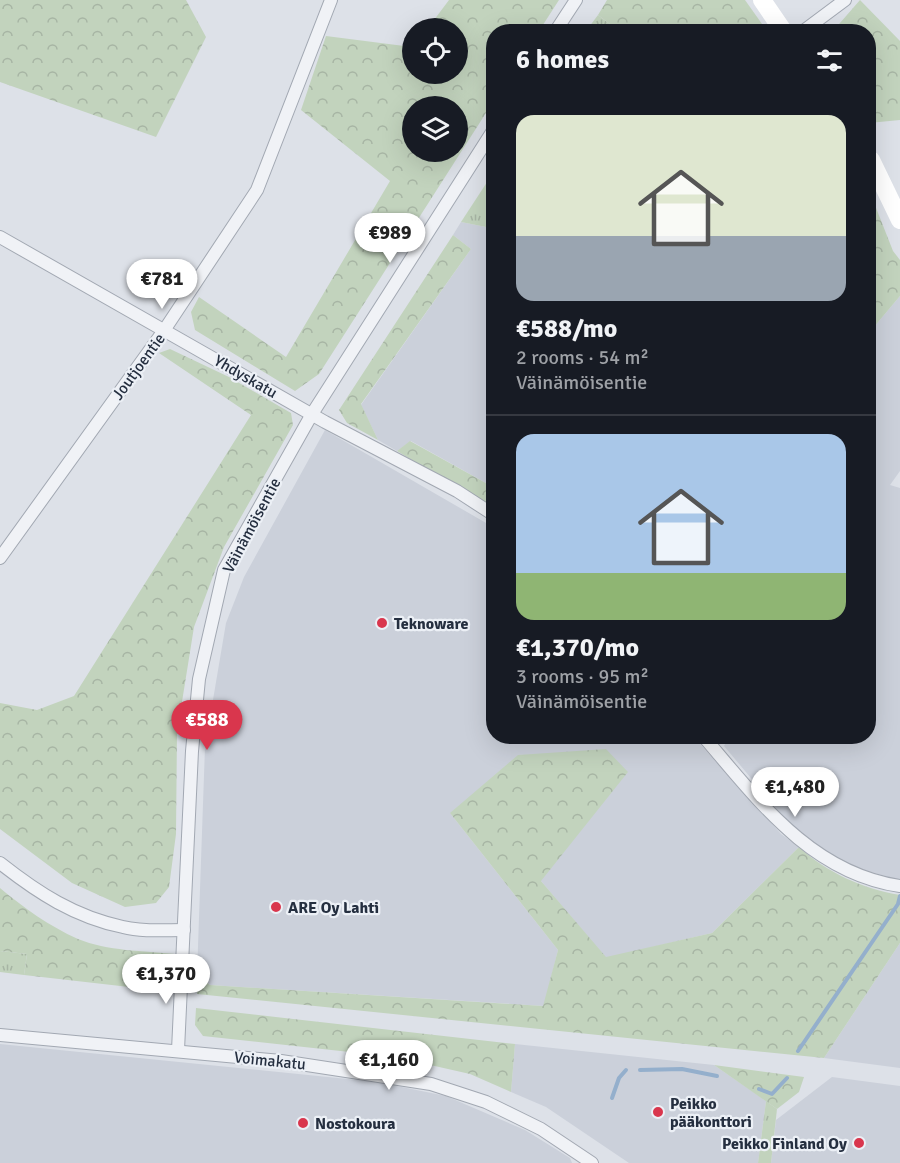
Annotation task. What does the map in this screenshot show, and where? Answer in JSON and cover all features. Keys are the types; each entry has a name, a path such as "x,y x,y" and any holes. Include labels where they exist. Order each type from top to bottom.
{"street":[{"name":"Joutjoentie","path":"0,558 165,329 257,190 332,0"},
{"path":"560,24 576,0"},
{"path":"762,0 778,24"},
{"path":"813,24 846,0"},
{"name":"Väinämöisentie","path":"178,1050 192,751 199,679 225,570 312,414 486,142"},
{"path":"876,166 900,198"},
{"path":"876,170 900,220"},
{"name":"Yhdyskatu","path":"0,237 312,414 457,491 486,510"},
{"path":"710,744 786,830 817,854 852,872 900,886"},
{"path":"0,863 35,891 74,913 125,928 184,930"},
{"name":"Voimakatu","path":"0,1035 282,1061 431,1084 486,1102 541,1129 591,1163"}],"shaded area":[{"path":"461,222 486,227 486,483 411,441 397,451 378,440 361,405 471,249 453,235"},
{"path":"900,296 900,471 890,485 900,488 900,880 850,866 793,828 724,746 725,744 876,744 876,325"},
{"path":"325,430 486,523 486,744 700,744 781,834 799,847 712,933 606,958 541,881 450,813 558,950 544,1006 210,985 197,975 205,747 226,623 244,577"},
{"path":"900,943 900,1068 824,1058"},
{"path":"0,1044 377,1082 446,1096 525,1130 570,1158 572,1163 0,1163"},
{"path":"515,1044 714,1065 766,1101 758,1163 629,1163 546,1107 511,1092"},
{"path":"832,1077 900,1086 900,1163 771,1163 776,1120"}],"green space":[{"path":"0,0 186,0 206,37 156,137 0,82"},
{"path":"449,0 559,0 544,24 486,24 486,113 468,141 468,96 402,96 402,162 455,162 319,374 295,391 195,330 191,312 199,297 286,357 390,181 301,110 326,36 402,46 402,84 468,84 468,18 436,18"},
{"path":"607,0 745,0 762,24 610,24 598,15"},
{"path":"860,0 900,41 900,120 876,122 876,24 839,24"},
{"path":"598,15 610,24 591,24"},
{"path":"486,184 486,227 461,222"},
{"path":"876,208 893,251 900,260 900,296 876,325"},
{"path":"453,235 471,249 361,404 378,440 347,423 339,410"},
{"path":"170,349 229,377 291,413 293,425 224,547 194,627 177,733 176,834 169,887 156,903 125,907 72,883 0,829 0,703 37,710 74,696 251,415 159,353"},
{"path":"410,441 486,483 486,505 397,451"},
{"path":"606,749 628,772 541,881 606,957 712,933 799,847 833,872 859,884 900,895 900,943 824,1058 197,994 197,975 210,985 543,1006 558,950 450,813 518,755"},
{"path":"0,888 37,916 78,939 113,948 175,954 173,992 24,975 27,954 0,951"},
{"path":"0,951 27,954 24,975 0,972"},
{"path":"196,1008 515,1044 511,1092 470,1074 395,1057 203,1036 195,1025"},
{"path":"714,1065 804,1077 799,1092 777,1109"},
{"path":"766,1101 777,1109 771,1163 758,1163"}],"waterway":[{"path":"798,1051 898,904 900,896"},
{"path":"640,1070 682,1069 717,1076"},
{"path":"612,1098 619,1078 626,1070"},
{"path":"759,1089 772,1094 787,1078"}],"place":[{"name":"Teknoware","path":"382,623"},
{"name":"ARE Oy Lahti","path":"276,907"},
{"name":"Peikko pääkonttori","path":"658,1112"},
{"name":"Nostokoura","path":"303,1123"},
{"name":"Peikko Finland Oy","path":"859,1143"}]}
